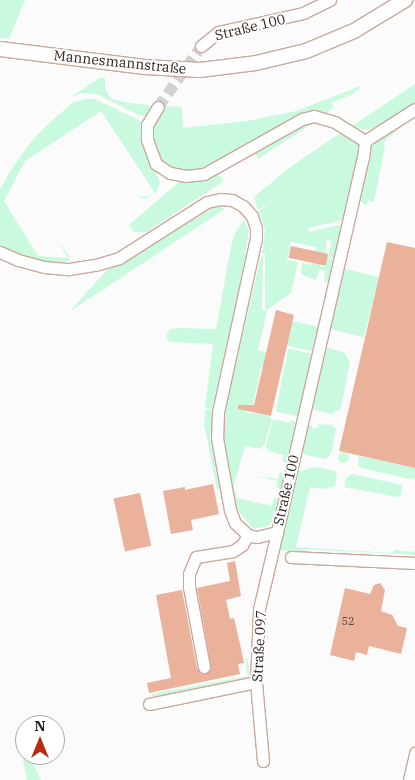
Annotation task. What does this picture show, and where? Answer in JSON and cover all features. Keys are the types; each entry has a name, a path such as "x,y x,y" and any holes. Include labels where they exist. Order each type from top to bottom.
{"main road":[{"name":"Mannesmannstraße","path":"0,49 144,67 200,70 256,63 306,51 354,31 405,0"}],"street":[{"name":"Straße 100","path":"201,46 218,32 303,13 330,0"},
{"path":"158,107 147,125 150,149 156,164 170,173 178,174 204,174 302,119 314,116 335,122 364,141 415,110"},
{"name":"Straße 100","path":"248,535 268,536 277,532 363,158 364,141"},
{"path":"0,252 18,260 44,267 69,269 95,265 119,258 207,202 220,199 232,200 243,206 252,216 256,228 256,238 218,412 217,438 230,510 235,523 248,535 242,544 233,551 196,557 189,574 189,587 204,667"},
{"name":"Straße 097","path":"264,761 256,682 259,609 277,532"},
{"path":"291,557 415,563"},
{"path":"149,704 256,682"},
{"path":"409,780 415,752"}],"green space":[{"path":"0,0 25,0 9,39 0,38"},
{"path":"100,78 105,78 105,89 111,98 153,106 148,118 97,94 81,93 69,98"},
{"path":"415,84 415,104 376,128 364,130 352,126"},
{"path":"363,85 353,94 331,103 334,107 327,113 316,110 304,113 199,170 187,171 170,167 163,163 151,135 152,126 164,106 182,107 183,128 247,121 296,111"},
{"path":"85,99 95,99 141,121 143,145 160,182 157,192 145,199 134,195 145,197 155,193 101,111 25,161 4,201 38,256 68,258 59,242 69,255 70,261 54,263 34,260 0,247 0,189 30,143 46,126 72,103"},
{"path":"316,121 258,159 254,152 303,123"},
{"path":"395,128 400,128 382,144 385,146 374,202 368,200 367,205 364,204 358,199 370,149 380,137"},
{"path":"340,133 347,134 357,141 359,151 344,220 308,228 309,232 343,224 335,259 328,257 332,241 327,239 325,258 322,257 320,266 325,267 327,258 335,260 330,283 324,282 325,271 319,270 316,280 301,274 302,263 312,265 316,247 291,242 287,260 298,262 291,293 268,309 265,309 265,254 262,253 265,230 259,211 275,200 258,210 254,197 289,168"},
{"path":"217,173 224,181 146,232 134,232 129,225 179,182"},
{"path":"218,205 225,209 69,312 108,269"},
{"path":"244,220 249,231 245,253 247,254 212,409 205,408 213,344 170,342 167,339 167,333 170,329 178,328 216,329 234,235"},
{"path":"261,256 263,256 262,310 267,311 258,350 266,352 266,358 263,367 261,367 253,405 248,404 246,412 270,416 269,418 272,419 264,445 260,449 245,446 233,488 224,438 225,411"},
{"path":"342,268 379,277 364,337 327,328"},
{"path":"292,321 319,327 314,352 286,345"},
{"path":"324,347 344,352 350,362 341,408 332,414 315,410 311,406"},
{"path":"288,349 313,354 300,417 276,412"},
{"path":"205,410 212,410 210,437 220,489 217,489 204,424"},
{"path":"273,419 290,423 291,420 297,422 288,463 282,462 284,455 268,451 266,445"},
{"path":"318,424 332,425 336,429 331,454 325,459 306,455 301,450 306,429 311,425 313,429 319,427"},
{"path":"343,451 349,457 343,463 337,457"},
{"path":"359,456 415,468 415,478 410,479 361,468 358,465"},
{"path":"316,467 335,471 337,477 335,486 324,489 310,487 296,547 392,553 395,550 415,552 415,555 305,549 305,552 278,550 295,472"},
{"path":"280,472 285,475 281,489 276,488 278,481 255,476 278,479"},
{"path":"352,474 402,485 401,495 398,497 344,487 346,478"},
{"path":"232,490 235,490 237,498 272,506 274,498 279,500 277,514 273,521 268,526 253,529 235,507"},
{"path":"245,658 247,658 250,675 244,680 162,696 152,696 152,694 248,676"},
{"path":"24,765 34,765 41,780 27,780"}],"building":[{"path":"387,242 415,248 415,468 339,451"},
{"path":"291,246 328,254 326,266 289,258"},
{"path":"276,310 294,315 271,416 238,409 238,405 254,405"},
{"path":"213,484 219,514 191,520 193,530 171,534 163,491 185,487 185,490"},
{"path":"140,493 151,546 125,551 114,499"},
{"path":"235,561 241,596 226,600 230,619 234,618 244,663 238,664 240,674 149,693 147,683 171,678 156,595 182,590 197,668 201,674 206,674 211,670 211,666 197,588 230,581 227,563"},
{"path":"380,583 385,590 381,611 392,615 398,626 407,628 401,654 369,646 367,655 356,652 354,661 330,655 345,588 370,594 374,585"}],"tunnel":[{"path":"158,107 201,46"}]}
